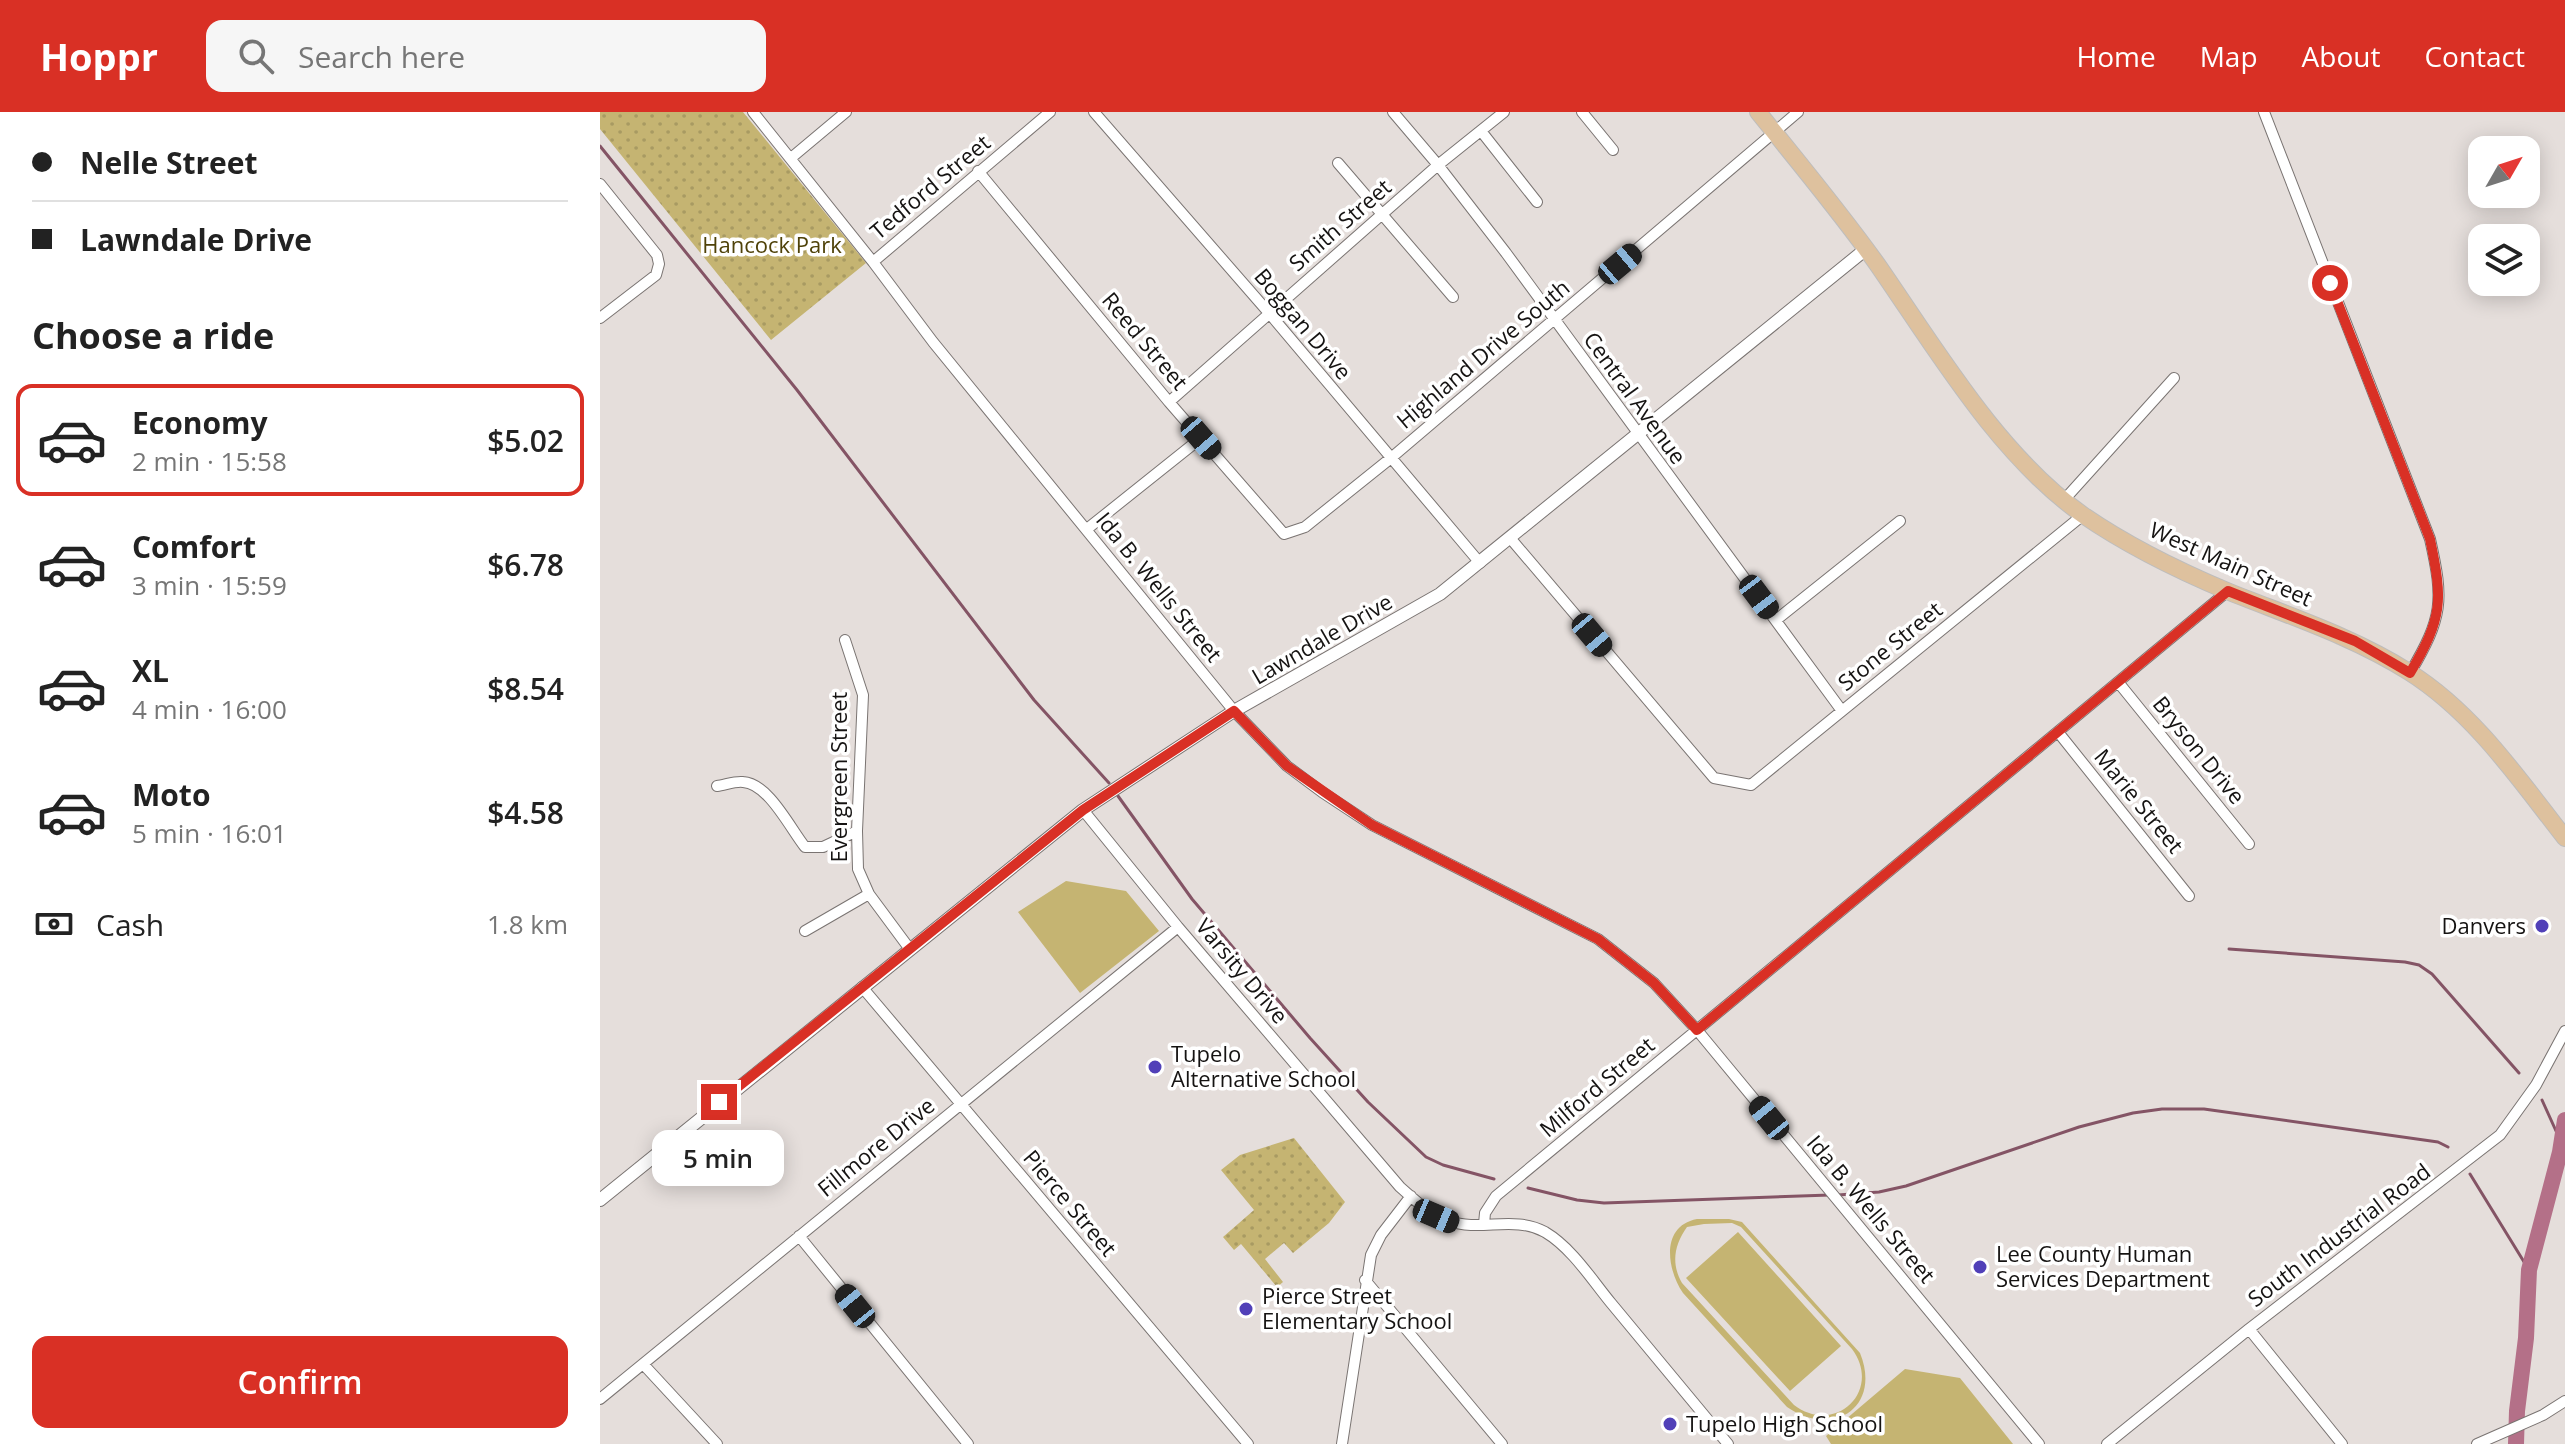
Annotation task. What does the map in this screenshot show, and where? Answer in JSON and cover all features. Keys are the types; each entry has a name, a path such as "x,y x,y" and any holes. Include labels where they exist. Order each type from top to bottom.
{"main road":[{"name":"West Main Street","path":"1758,112 1866,249 1991,425 2027,466 2064,500 2083,515 2163,563 2355,641 2410,673 2450,703 2490,742 2565,838"}],"street":[{"name":"Ida B. Wells Street","path":"753,112 933,342 1234,711 1287,766 1372,825 1598,939 1654,983 1697,1030 2039,1444"},
{"path":"791,158 846,112"},
{"name":"Tedford Street","path":"873,262 1050,112"},
{"name":"Boggan Drive","path":"1094,112 1480,563"},
{"name":"Central Avenue","path":"1393,112 1506,253 1842,711"},
{"name":"Smith Street","path":"1169,402 1438,165 1504,112"},
{"path":"1582,112 1613,150"},
{"name":"Highland Drive South","path":"1284,534 1305,527 1391,458 1798,112"},
{"path":"2264,112 2430,539 2438,577 2439,603 2430,639 2410,673"},
{"path":"1481,131 1537,202"},
{"path":"1338,163 1453,297"},
{"name":"Reed Street","path":"978,171 1169,402 1284,534"},
{"path":"600,184 657,255 659,264 656,275 600,318"},
{"name":"Lawndale Drive","path":"600,1200 1083,810 1234,711 1440,594 1866,249"},
{"path":"2064,500 2174,378"},
{"path":"1087,529 1201,438"},
{"name":"Stone Street","path":"1511,539 1714,778 1751,785 2083,515"},
{"path":"1776,620 1900,521"},
{"name":"Milford Street","path":"1484,1224 1485,1213 1496,1196 2228,591"},
{"name":"Evergreen Street","path":"845,640 863,695 858,869 869,894 909,948"},
{"name":"Bryson Drive","path":"2118,682 2249,844"},
{"name":"Marie Street","path":"2058,732 2189,896"},
{"path":"717,786 743,782 755,785 768,795 805,847 823,847 857,831"},
{"name":"Varsity Drive","path":"1083,810 1375,1160 1411,1196 1436,1216 1451,1222 1518,1223 1533,1227 1556,1240 1728,1444"},
{"path":"805,931 869,894"},
{"name":"Fillmore Drive","path":"600,1399 1178,927"},
{"name":"Pierce Street","path":"862,987 1248,1444"},
{"name":"South Industrial Road","path":"2107,1444 2249,1329 2500,1135 2536,1085 2565,1031"},
{"path":"1342,1444 1371,1255 1381,1235 1411,1196"},
{"path":"799,1236 968,1444"},
{"path":"1365,1280 1502,1444"},
{"path":"2249,1329 2342,1444"},
{"path":"643,1364 717,1444"},
{"path":"2477,1444 2534,1420 2565,1401"}],"green space":[{"name":"Hancock Park","path":"600,112 743,112 866,263 771,340 600,129"},
{"path":"1066,881 1126,891 1159,931 1080,993 1018,912"},
{"path":"1294,1138 1345,1202 1329,1223 1293,1253 1284,1243 1265,1259 1283,1282 1277,1287 1241,1244 1234,1250 1223,1237 1254,1210 1221,1170 1240,1155"},
{"path":"1697,1219 1742,1222 1860,1353 1865,1372 1864,1389 1859,1402 1849,1412 1821,1420 1787,1407 1683,1293 1673,1273 1670,1250 1677,1230","holes":["1732,1223 1741,1227 1852,1349 1860,1365 1862,1380 1858,1393 1839,1412 1825,1415 1810,1413 1794,1405 1682,1283 1676,1269 1676,1255 1687,1227"]},
{"path":"1738,1232 1841,1346 1790,1391 1686,1278"},
{"path":"1905,1369 1960,1378 2013,1444 1831,1444 1826,1436"}],"waterway":[{"path":"600,146 797,390 1034,700 1109,783"},
{"path":"1118,796 1192,899 1368,1102 1426,1157 1494,1179"},
{"path":"2229,949 2419,965 2432,974 2519,1073"},
{"path":"2542,1100 2561,1142"},
{"path":"1838,1195 1879,1192 1906,1186 2079,1127 2162,1109 2204,1109 2438,1142 2448,1147"},
{"path":"2516,1444 2529,1270 2560,1152 2565,1120"},
{"path":"2470,1174 2529,1270"},
{"path":"1528,1188 1604,1203 1830,1195"}],"place":[{"name":"Danvers","path":"2542,926"},
{"name":"Tupelo Alternative School","path":"1155,1067"},
{"name":"Lee County Human Services Department","path":"1980,1267"},
{"name":"Pierce Street Elementary School","path":"1246,1309"},
{"name":"Tupelo High School","path":"1670,1424"}],"route":[{"path":"719,1102 1083,810 1234,711 1287,766 1372,825 1598,939 1654,983 1697,1030 2228,591 2355,641 2410,673 2430,639 2439,603 2438,577 2430,539 2330,283"}]}
